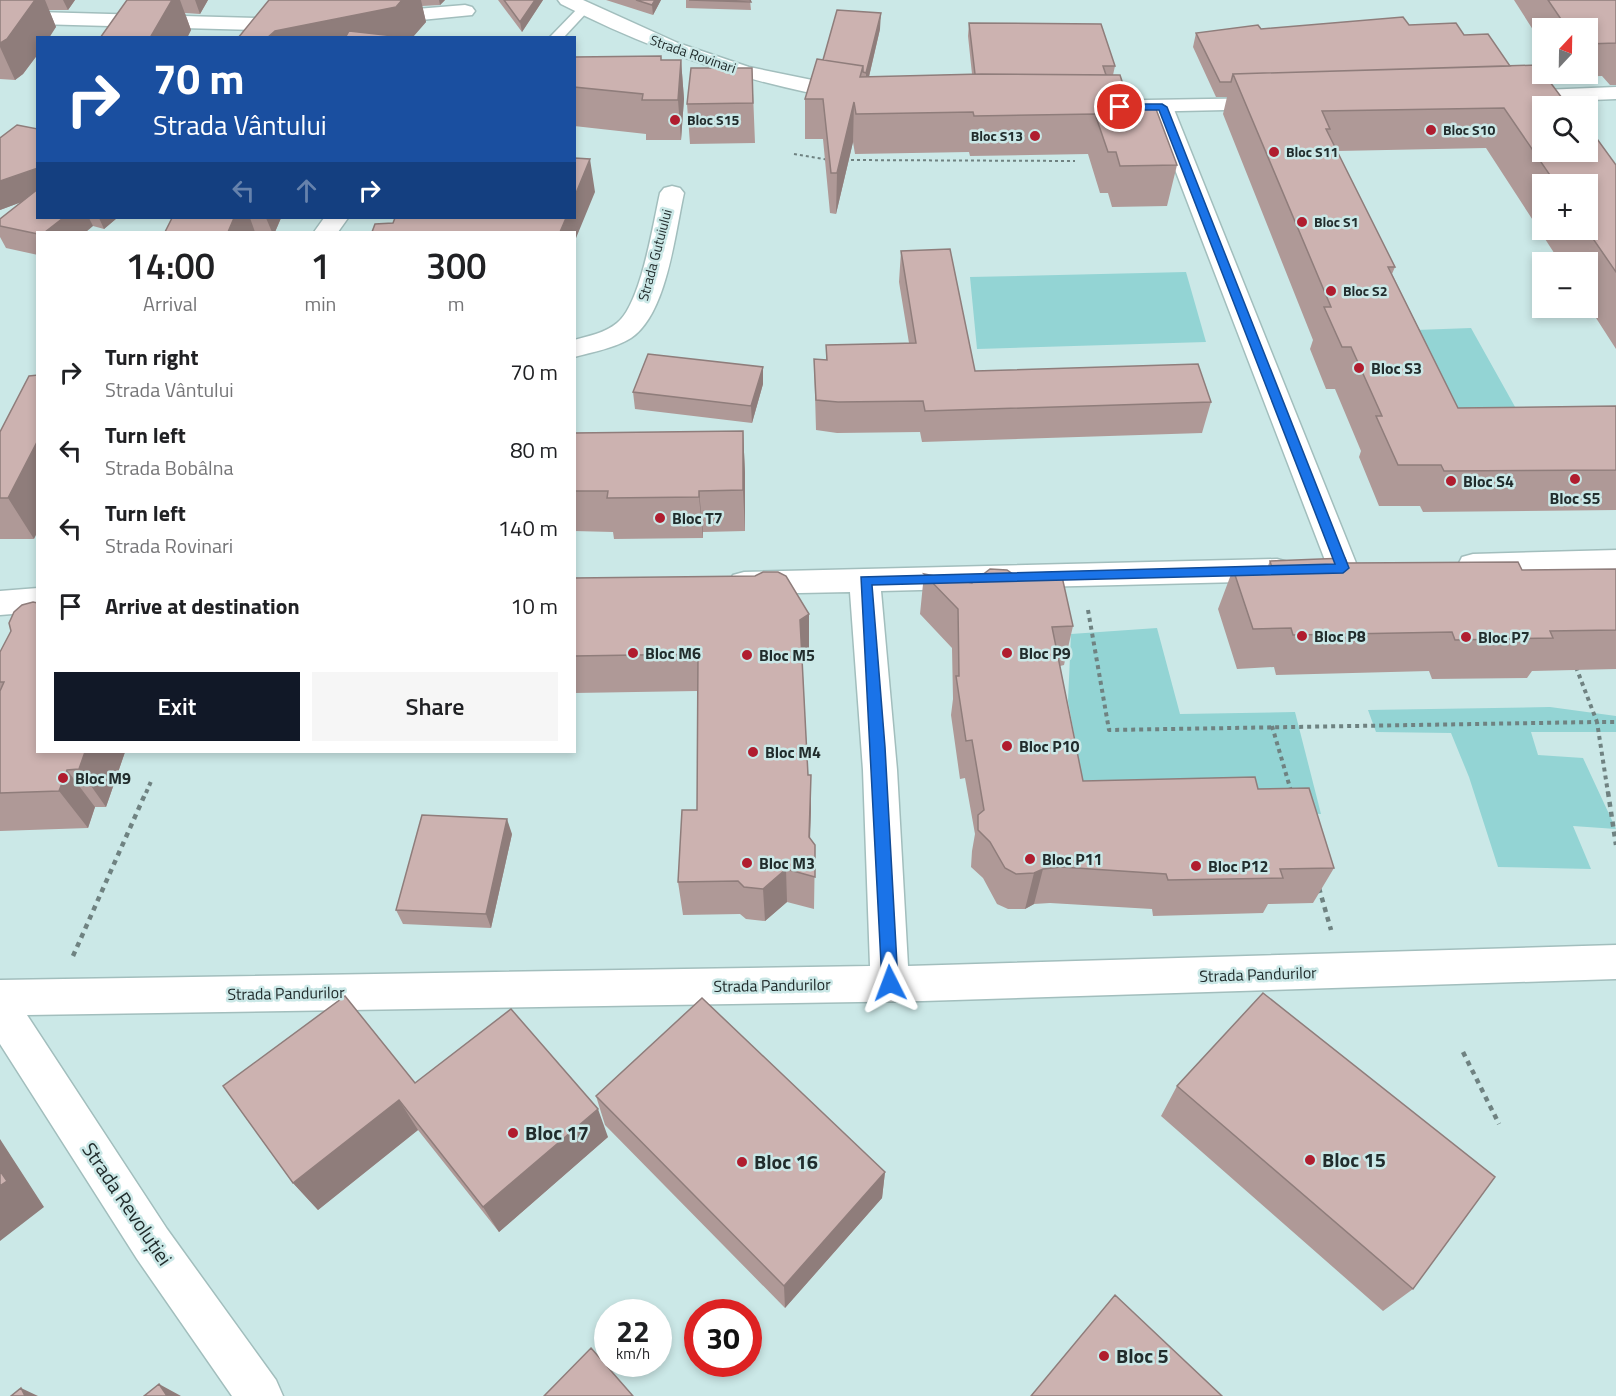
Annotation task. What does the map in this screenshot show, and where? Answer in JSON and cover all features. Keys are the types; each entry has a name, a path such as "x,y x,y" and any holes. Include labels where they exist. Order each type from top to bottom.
{"street":[{"name":"Strada Rovinari","path":"576,4 623,29 684,54 793,86 873,98"},
{"path":"358,20 471,6"},
{"path":"454,29 471,6"},
{"path":"0,17 313,25"},
{"path":"1596,96 1616,93"},
{"path":"1499,97 1532,99"},
{"path":"1072,107 1287,104"},
{"path":"714,584 1355,568 1162,107"},
{"name":"Strada Gutuiului","path":"576,348 618,334 633,323 647,292 672,193"},
{"path":"1439,566 1616,561"},
{"path":"866,580 878,747 890,983"},
{"path":"0,603 36,600"},
{"name":"Strada Pandurilor","path":"0,998 890,983 1616,962"},
{"name":"Strada Revoluției","path":"0,1009 152,1244 260,1396"}],"lane":[{"path":"556,36 576,4"}],"path":[{"path":"794,154 829,160"},
{"path":"841,160 1075,161"},
{"path":"1082,575 1109,730 1616,722"},
{"path":"1572,658 1597,722 1616,845"},
{"path":"1272,726 1291,793"},
{"path":"55,997 152,779"},
{"path":"1317,882 1342,971"},
{"path":"1463,1052 1498,1124"}],"shaded area":[{"path":"1186,272 1206,342 977,349 970,277"},
{"path":"1471,328 1528,430 1466,430 1416,330"},
{"path":"1157,628 1180,714 1295,712 1321,814 1086,799 1068,701 1071,634"},
{"path":"1550,707 1616,716 1616,732 1531,732 1538,755 1583,758 1616,829 1573,826 1591,869 1498,867 1469,777 1451,733 1376,732 1368,710"}],"building":[{"path":"0,0 35,0 7,39 0,43"},
{"path":"127,0 172,0 151,36 101,36"},
{"path":"269,0 402,0 396,7 275,31 269,36 240,36"},
{"path":"504,0 535,0 520,22"},
{"path":"636,0 655,0 652,5"},
{"path":"689,0 750,0 751,2"},
{"path":"1548,0 1616,0 1616,43 1598,44 1598,18 1560,18"},
{"path":"837,10 881,13 866,73 863,72 863,66 823,60"},
{"path":"1403,17 1409,25 1456,23 1464,35 1488,34 1510,66 1233,74 1231,82 1220,82 1196,33 1258,25 1261,29"},
{"path":"969,23 1101,24 1115,66 1103,66 1106,75 975,74"},
{"path":"349,31 394,36 346,36"},
{"path":"661,56 661,60 681,60 678,100 642,100 643,94 576,87 576,57"},
{"path":"817,59 863,66 860,77 981,74 1120,75 1131,109 1156,109 1177,165 1120,166 1116,152 1108,152 1095,114 974,116 973,112 856,114 854,102 837,173 831,173 823,99 805,99"},
{"path":"1532,65 1532,84 1552,84 1560,96 1532,96 1532,149 1504,108 1322,111 1330,129 1326,129 1395,267 1388,267 1458,408 1616,406 1616,470 1444,471 1441,465 1398,465 1376,416 1382,416 1351,347 1342,347 1324,307 1331,307 1233,74"},
{"path":"691,68 752,68 753,103 687,104"},
{"path":"17,125 36,129 36,169 0,181 0,138"},
{"path":"1598,140 1616,165 1616,272 1594,240 1598,240 1598,174 1549,174 1541,162 1598,162"},
{"path":"576,158 590,159 576,193"},
{"path":"36,191 36,219 62,219 46,231 36,231 36,234 0,226 0,219"},
{"path":"172,219 234,219 228,231 166,231"},
{"path":"395,219 566,219 560,231 372,231 375,224 393,223"},
{"path":"950,249 975,371 1198,364 1211,402 925,411 923,401 816,400 814,359 827,360 826,345 916,343 901,251"},
{"path":"648,354 763,367 751,406 633,392"},
{"path":"36,375 36,444 8,498 0,498 0,432 29,376"},
{"path":"743,431 743,490 699,491 699,497 607,498 608,491 576,491 576,433"},
{"path":"1345,558 1347,563 1518,562 1522,570 1616,569 1616,630 1550,631 1553,638 1455,640 1452,632 1293,635 1291,628 1253,629 1233,569 1272,568 1270,561"},
{"path":"990,569 1007,570 1013,574 1061,572 1073,626 1052,627 1083,781 1255,777 1258,789 1309,788 1334,868 1280,869 1283,878 1168,880 1166,874 1061,867 1016,874 1005,868 990,842 978,830 978,815 984,810 972,740 966,741 956,676 959,676 958,609 924,574 972,583"},
{"path":"763,572 778,572 786,576 809,614 800,620 808,775 811,775 809,837 815,845 815,877 786,869 763,889 744,887 738,881 678,882 682,810 697,810 698,654 576,656 576,578 755,576"},
{"path":"36,603 36,753 85,753 79,769 67,770 59,791 0,793 0,691 4,682 0,682 0,652 11,631 9,623 14,612 22,605"},
{"path":"422,815 507,819 486,914 396,910"},
{"name":"Bloc 15","path":"1263,993 1495,1177 1413,1289 1177,1086"},
{"name":"Bloc 17","path":"345,996 415,1083 511,1009 598,1109 483,1207 399,1100 293,1183 223,1086"},
{"name":"Bloc 16","path":"702,998 885,1172 784,1286 596,1096"},
{"path":"0,1171 7,1181 0,1186"},
{"name":"Bloc 5","path":"1115,1295 1222,1396 1031,1396"},
{"path":"591,1348 594,1351 594,1377 616,1377 633,1396 544,1396"},
{"path":"159,1384 167,1396 144,1396"},
{"path":"21,1388 25,1396 11,1396"}],"place":[{"name":"Bloc S15","path":"675,120"},
{"name":"Bloc S10","path":"1431,130"},
{"name":"Bloc S13","path":"1035,136"},
{"name":"Bloc S11","path":"1274,152"},
{"name":"Bloc S1","path":"1302,222"},
{"name":"Bloc S2","path":"1331,291"},
{"name":"Bloc S3","path":"1359,368"},
{"name":"Bloc S5","path":"1575,479"},
{"name":"Bloc S4","path":"1451,481"},
{"name":"Bloc T7","path":"660,518"},
{"name":"Bloc P8","path":"1302,636"},
{"name":"Bloc P7","path":"1466,637"},
{"name":"Bloc M6","path":"633,653"},
{"name":"Bloc P9","path":"1007,653"},
{"name":"Bloc M5","path":"747,655"},
{"name":"Bloc P10","path":"1007,746"},
{"name":"Bloc M4","path":"753,752"},
{"name":"Bloc M9","path":"63,778"},
{"name":"Bloc P11","path":"1030,859"},
{"name":"Bloc M3","path":"747,863"},
{"name":"Bloc P12","path":"1196,866"},
{"name":"Bloc 17","path":"513,1133"},
{"name":"Bloc 15","path":"1310,1160"},
{"name":"Bloc 16","path":"742,1162"},
{"name":"Bloc 5","path":"1104,1356"}],"route":[{"path":"890,983 878,747 866,580 1343,568 1162,107 1120,107"}]}
